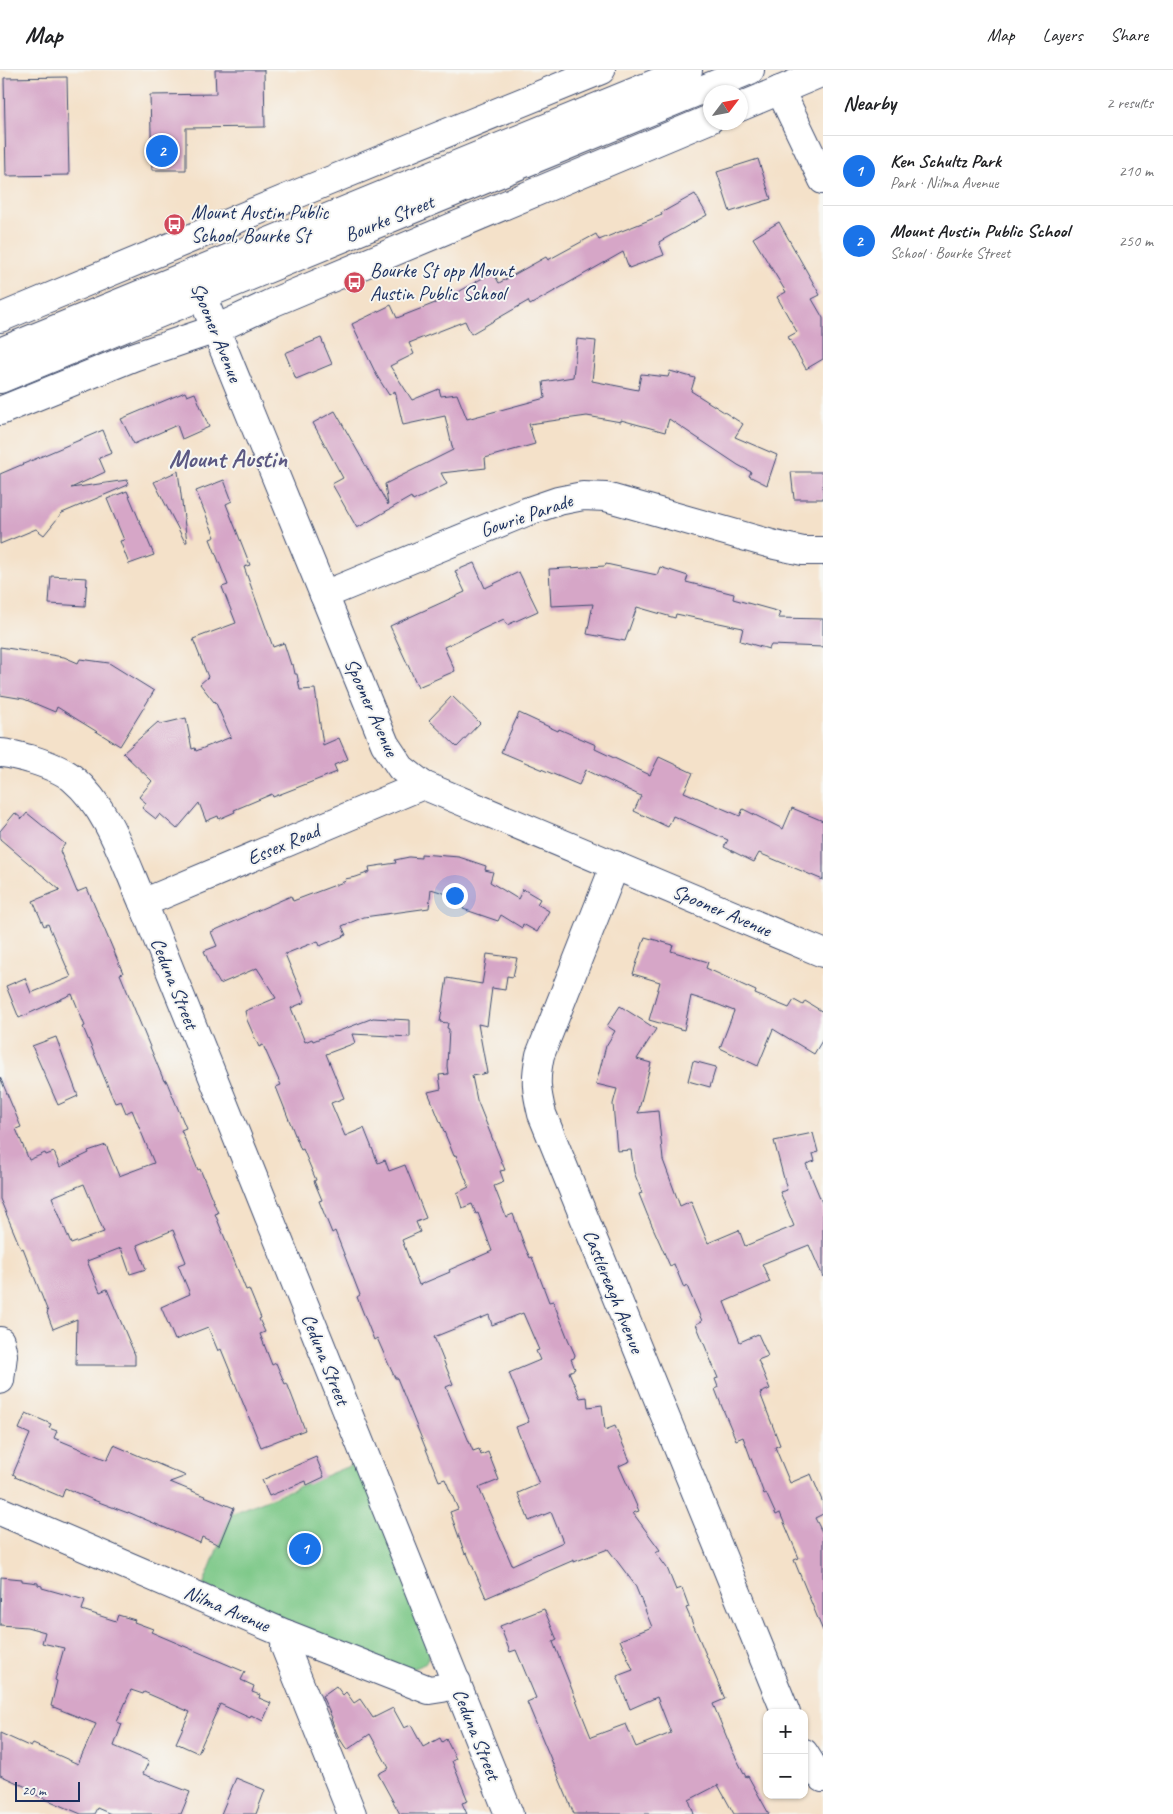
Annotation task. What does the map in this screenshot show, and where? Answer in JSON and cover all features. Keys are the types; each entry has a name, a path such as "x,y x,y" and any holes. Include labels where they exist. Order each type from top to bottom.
{"street":[{"path":"1,314 600,70"},
{"name":"Bourke Street","path":"0,379 198,285 688,70"},
{"name":"Bourke Street","path":"0,352 198,285 291,258 750,70"},
{"path":"748,103 823,72"},
{"path":"780,90 823,180"},
{"name":"Bourke Street","path":"0,411 133,357 216,329 274,302 703,122"},
{"name":"Spooner Avenue","path":"198,285 385,744 401,768 423,785 823,953"},
{"name":"Gowrie Parade","path":"324,595 526,512 558,501 583,496 606,497 633,503 775,545 803,551 823,551"},
{"name":"Ceduna Street","path":"0,754 8,753 40,762 71,777 95,803 112,832 143,903 509,1814"},
{"name":"Essex Road","path":"143,903 423,785"},
{"name":"Castlereagh Avenue","path":"615,865 540,1055 536,1074 537,1093 542,1114 784,1709"},
{"path":"0,1341 3,1355 0,1380"},
{"name":"Nilma Avenue","path":"0,1511 286,1634 429,1690 442,1688 457,1682"},
{"path":"286,1634 285,1647 352,1814"},
{"path":"805,1754 816,1772 823,1778"}],"green space":[{"path":"359,1462 431,1645 427,1660 412,1669 406,1670 203,1585 231,1514"}],"building":[{"path":"215,70 264,70 265,127 186,128 186,170 152,170 150,95 216,94"},
{"path":"67,77 69,175 6,176 4,78"},
{"path":"758,159 771,199 730,212 717,172"},
{"path":"695,194 707,215 659,242 664,255 629,268 623,252 530,305 528,301 471,334 465,321 409,343 414,354 390,366 412,400 439,389 441,396 457,394 467,419 545,398 543,382 573,377 577,339 596,341 592,381 638,390 641,374 668,377 670,371 695,378 691,391 743,424 735,437 777,455 767,485 749,476 751,472 669,419 665,432 621,420 621,422 587,416 529,424 535,444 485,458 486,468 441,473 447,484 413,501 411,497 357,528 332,484 343,478 313,423 335,411 388,505 385,484 453,450 445,416 403,425 395,391 389,395 377,376 352,324 391,305 397,318 448,298 493,272 499,283 546,257 548,260 596,234 599,240 662,215 661,213"},
{"path":"779,222 820,295 812,299 823,318 823,359 806,369 788,337 797,332 777,297 786,292 753,238"},
{"path":"321,338 332,364 296,379 285,353"},
{"path":"185,392 187,396 195,393 209,427 182,439 177,425 134,444 121,419"},
{"path":"103,430 112,453 99,458 105,472 71,488 127,480 128,485 62,513 44,535 36,529 0,544 0,474"},
{"path":"178,471 187,542 185,542 154,482"},
{"path":"791,472 823,472 823,499 794,499"},
{"path":"224,480 232,501 226,504 250,565 244,567 273,647 284,643 291,665 293,664 295,674 297,674 300,690 315,689 323,745 339,738 348,759 334,765 337,772 273,797 272,794 234,810 235,812 219,819 218,816 206,821 199,803 177,829 160,814 156,819 142,808 146,803 139,797 152,781 123,753 158,722 161,724 186,718 192,749 195,748 196,751 231,737 215,701 200,684 208,677 193,639 236,623 222,587 228,585 210,539 215,537 196,491"},
{"path":"127,491 154,555 129,564 120,541 124,540 107,499"},
{"path":"474,563 485,588 519,572 538,611 507,625 504,619 444,647 455,671 418,687 390,626 465,592 455,571"},
{"path":"606,564 657,575 660,567 688,576 686,582 734,594 733,599 780,612 778,618 823,619 823,647 771,645 769,649 740,641 743,628 676,614 675,618 637,607 625,641 587,634 593,604 551,606 549,569 605,566"},
{"path":"51,576 87,578 85,606 49,604"},
{"path":"0,647 64,657 78,663 80,659 109,663 154,691 120,746 57,707 55,712 24,699 0,695"},
{"path":"452,696 480,723 457,747 429,720"},
{"path":"519,713 558,731 559,729 596,745 595,749 650,775 659,757 693,773 684,792 740,816 743,809 783,829 792,808 823,821 823,880 759,853 754,862 724,847 728,840 673,816 668,827 634,811 641,796 586,770 579,785 501,752"},
{"path":"15,813 22,819 27,813 65,844 60,851 77,892 87,888 123,973 120,974 164,1081 166,1080 186,1128 181,1130 218,1213 215,1214 246,1290 249,1289 261,1318 259,1319 265,1332 260,1334 272,1365 276,1363 285,1384 287,1383 305,1430 261,1447 221,1349 218,1351 208,1327 175,1340 161,1307 190,1294 178,1265 186,1262 173,1230 137,1245 146,1269 130,1274 121,1248 87,1261 100,1292 107,1289 135,1355 135,1365 76,1365 77,1319 53,1329 23,1248 21,1249 0,1199 0,1077 21,1127 16,1129 29,1160 45,1153 46,1155 54,1152 60,1167 89,1153 88,1151 106,1145 119,1176 154,1163 132,1110 126,1113 121,1101 115,1103 83,1027 85,1026 72,994 19,1018 6,986 25,978 31,993 71,977 48,924 44,926 33,901 60,890 0,839 0,831","holes":["84,1184 104,1232 71,1244 52,1197"]},
{"path":"421,854 459,857 486,866 485,870 493,872 490,882 518,899 523,889 540,899 537,904 549,911 537,932 523,924 522,928 501,915 498,921 463,909 466,900 431,889 429,908 364,917 342,926 346,935 320,946 318,941 285,954 305,1002 291,1008 305,1042 312,1039 313,1041 373,1018 410,1020 410,1037 352,1034 355,1043 326,1054 344,1098 331,1103 345,1136 364,1128 378,1163 385,1160 389,1171 405,1165 426,1218 416,1222 420,1232 402,1240 419,1285 492,1251 478,1213 476,1214 472,1204 462,1208 457,1193 469,1187 428,1092 441,1089 439,1075 448,1074 449,1029 447,1028 448,1023 440,1022 447,978 482,984 487,954 517,958 513,977 507,976 505,990 492,988 487,1026 478,1024 487,1073 472,1076 477,1100 505,1170 500,1171 504,1182 494,1186 506,1217 513,1214 549,1302 553,1301 575,1355 571,1359 575,1369 569,1372 580,1398 587,1397 588,1407 602,1405 605,1430 615,1426 630,1461 619,1466 639,1511 633,1513 660,1550 656,1553 667,1568 676,1590 682,1588 689,1607 686,1608 725,1699 713,1704 732,1750 769,1814 734,1814 718,1785 689,1800 694,1814 574,1814 527,1702 536,1698 516,1650 510,1652 500,1626 544,1609 557,1640 553,1642 591,1737 626,1724 636,1747 671,1733 657,1697 630,1709 617,1676 633,1670 620,1640 652,1627 635,1585 608,1549 574,1562 574,1560 486,1598 467,1553 465,1554 450,1512 458,1509 445,1479 439,1481 397,1378 395,1378 377,1338 374,1340 357,1297 360,1295 335,1231 332,1233 319,1201 322,1200 314,1181 316,1180 303,1149 301,1150 276,1087 281,1085 263,1045 259,1047 247,1020 245,1011 276,998 257,968 220,984 204,951 217,946 211,932 291,896 293,901 346,881 345,879 370,872 369,867 396,863 395,860 409,857 421,858","holes":["523,1313 539,1350 536,1351 540,1360 509,1373 529,1422 516,1427 539,1484 518,1493 529,1521 551,1512 563,1542 512,1565 479,1488 499,1480 488,1452 481,1455 479,1449 473,1451 446,1387 453,1384 434,1337 489,1315 492,1325"]},
{"path":"645,937 673,945 671,951 708,962 706,968 756,991 755,994 789,1008 794,1000 803,1005 805,1001 823,1012 823,1039 814,1054 773,1029 758,1066 720,1048 734,1011 691,996 684,1030 649,1020 660,982 633,974"},
{"path":"620,1006 656,1029 637,1059 651,1063 638,1113 658,1111 663,1160 680,1206 691,1201 708,1243 739,1230 745,1246 794,1226 780,1192 787,1190 774,1141 813,1133 818,1152 813,1154 815,1161 806,1164 823,1205 823,1277 809,1245 762,1264 770,1282 724,1302 740,1342 758,1334 768,1356 758,1360 770,1389 760,1393 780,1445 775,1447 790,1483 811,1474 823,1503 823,1514 815,1518 823,1534 823,1631 794,1560 799,1558 780,1513 776,1515 766,1493 764,1494 743,1437 736,1440 722,1407 715,1389 718,1387 715,1379 718,1378 696,1324 702,1321 687,1286 684,1288 674,1264 670,1266 647,1214 639,1194 642,1193 634,1172 631,1150 617,1151 613,1104 617,1089 596,1084 606,1046 615,1031 607,1026"},
{"path":"56,1037 78,1096 58,1105 32,1046"},
{"path":"693,1061 716,1067 710,1087 688,1081"},
{"path":"26,1413 51,1424 49,1428 57,1431 54,1438 107,1460 114,1445 186,1476 170,1482 234,1508 219,1545 202,1537 200,1543 128,1512 65,1488 62,1497 15,1477 13,1474 30,1434 19,1429"},
{"path":"316,1457 324,1477 307,1485 306,1481 269,1496 262,1480"},
{"path":"1,1577 38,1583 42,1588 85,1600 82,1610 116,1621 118,1615 135,1620 134,1622 153,1629 151,1632 245,1672 241,1680 254,1686 252,1692 260,1695 259,1698 271,1703 263,1721 251,1715 250,1718 220,1704 198,1753 176,1743 190,1712 144,1692 143,1694 131,1690 117,1722 122,1724 114,1746 149,1761 143,1774 190,1792 181,1814 111,1814 97,1808 94,1814 81,1814 34,1794 35,1791 0,1775 0,1733 31,1747 33,1744 78,1764 96,1724 51,1706 57,1681 55,1680 64,1648 42,1643 45,1632 27,1627 0,1625"},
{"path":"336,1686 343,1695 346,1692 354,1703 360,1699 373,1718 393,1708 404,1728 411,1725 423,1747 440,1738 442,1742 446,1739 456,1759 452,1761 468,1801 462,1803 467,1814 400,1814 378,1774 389,1768 370,1734 347,1750 338,1736 322,1696"},
{"path":"236,1778 265,1790 256,1814 221,1814"}],"place":[{"name":"Mount Austin Public School","path":"162,151"},
{"name":"Mount Austin Public School, Bourke St","path":"175,224"},
{"name":"Bourke St opp Mount Austin Public School","path":"354,282"},
{"name":"Ken Schultz Park","path":"305,1549"}],"district":[{"name":"Mount Austin","path":"228,458"}]}
